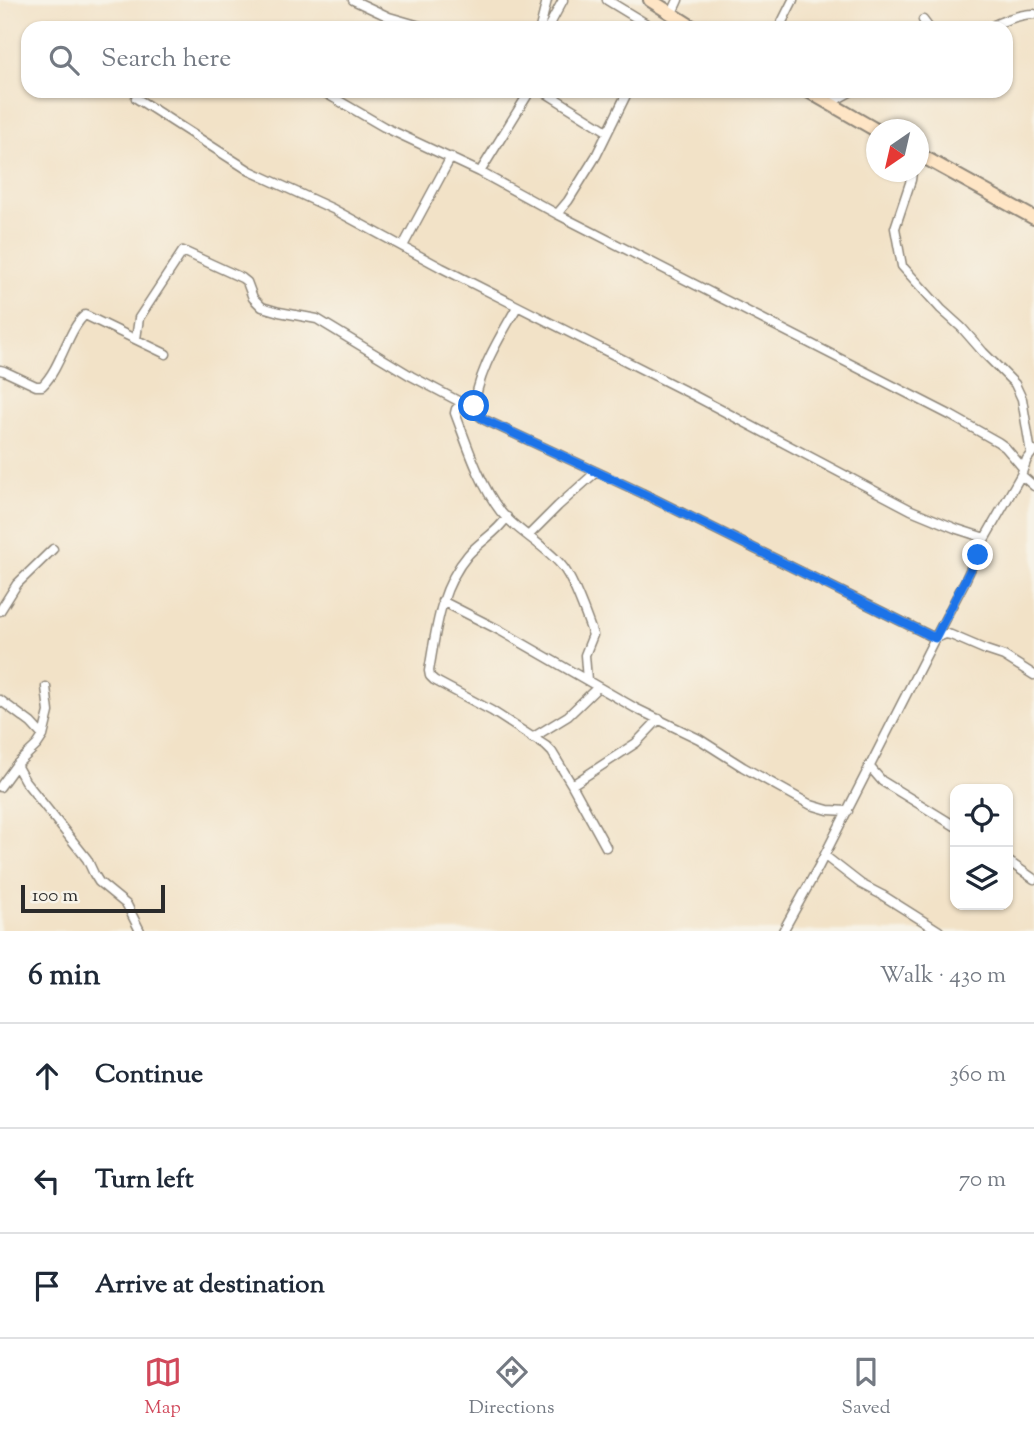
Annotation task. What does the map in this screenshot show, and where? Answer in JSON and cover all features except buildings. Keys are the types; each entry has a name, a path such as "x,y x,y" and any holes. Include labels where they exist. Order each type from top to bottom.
{"main road":[{"path":"650,0 684,21"},
{"path":"822,98 866,124"},
{"path":"929,160 1034,218"}],"street":[{"path":"354,0 402,21"},
{"path":"542,21 547,0"},
{"path":"552,21 563,0"},
{"path":"607,0 642,21"},
{"path":"672,13 678,0"},
{"path":"782,21 793,0"},
{"path":"1007,21 1026,14 1034,15"},
{"path":"136,98 250,171 333,209 911,510 985,538"},
{"path":"334,98 384,127 451,157 986,435 1005,447 1034,486"},
{"path":"480,172 526,98"},
{"path":"554,98 607,131"},
{"path":"557,214 596,156 624,98"},
{"path":"830,103 839,98"},
{"path":"403,246 451,157"},
{"path":"783,931 825,856 985,538 1033,452 1022,400 1015,384 902,266 895,228 910,182"},
{"path":"136,339 139,318 183,251 242,278 247,282 253,298 262,307 317,319 461,403 485,420 935,638 951,635 1004,656 1034,675"},
{"path":"474,412 475,397 483,373 517,307"},
{"path":"0,370 36,386 42,386 57,366 79,321 85,315 166,354"},
{"path":"461,403 455,414 488,492 503,514 563,566 572,581 593,635 585,655 587,680"},
{"path":"529,535 596,472"},
{"path":"507,517 498,529 467,555 447,588 436,623 429,671 432,678 492,711 546,746 572,785 606,847"},
{"path":"0,611 17,584 53,549"},
{"path":"442,601 501,631 635,708 699,739 811,805 828,810 848,811"},
{"path":"0,787 43,736 49,712 46,687"},
{"path":"532,738 568,716 598,687"},
{"path":"0,700 43,736"},
{"path":"572,785 636,743 659,719"},
{"path":"16,765 87,859 99,882 127,905 140,931"},
{"path":"869,766 882,781 950,823"},
{"path":"825,856 861,884 939,931"},
{"path":"1013,864 1034,878"}],"route":[{"path":"474,406 474,412 485,420 642,493 935,638 978,555"}]}
